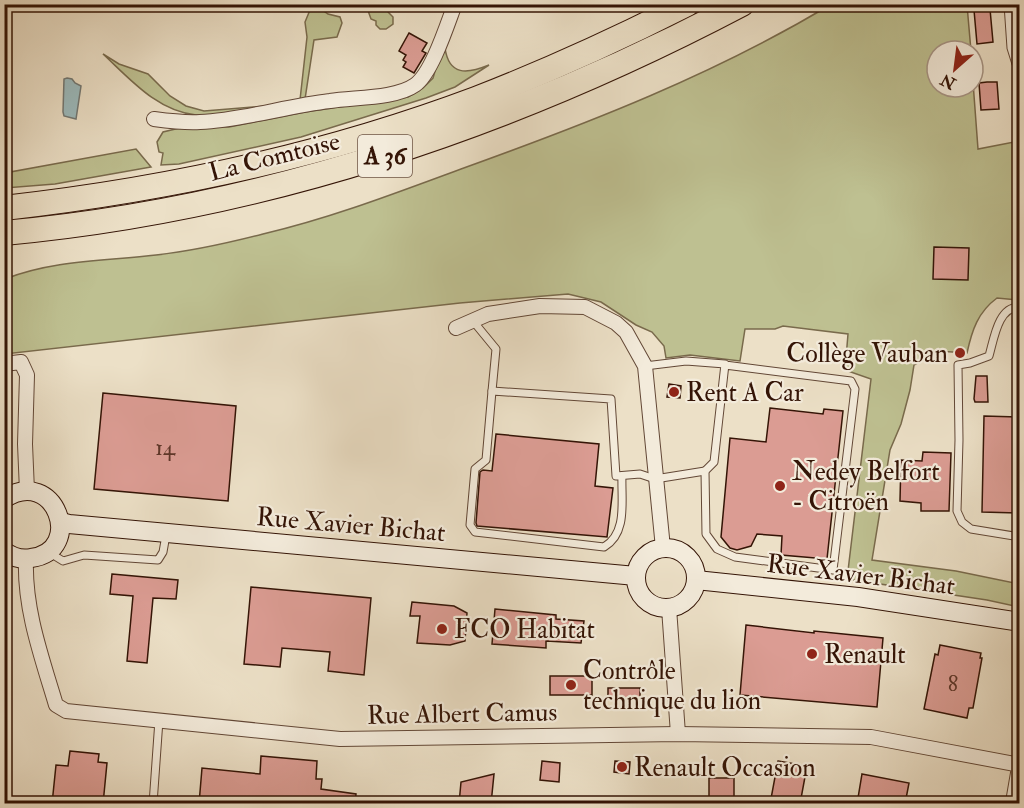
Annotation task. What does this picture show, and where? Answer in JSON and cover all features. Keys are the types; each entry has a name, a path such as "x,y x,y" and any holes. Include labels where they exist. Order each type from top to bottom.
{"highway":[{"name":"La Comtoise","path":"4,208 108,195 171,184 313,151 385,130 522,81 687,4"},
{"name":"La Comtoise","path":"4,233 75,225 183,208 344,169 460,131 549,97 641,56 742,4"}],"main road":[{"path":"4,499 16,492 40,493 50,500 61,522 56,544 48,552 38,557 17,558 4,550"},
{"name":"Rue Xavier Bichat","path":"61,522 636,576"},
{"path":"663,548 683,553 695,570 696,580 691,596 677,606 669,608 649,603 637,586 636,576 645,557 663,548"},
{"name":"Rue Xavier Bichat","path":"696,580 858,597 1020,622"}],"street":[{"path":"154,119 198,123 218,121 304,105 396,93 413,87 429,66 455,4"},
{"path":"456,328 488,314 540,306 585,307 616,323 626,332 645,366 663,548"},
{"path":"4,364 21,362 27,375 27,491"},
{"name":"Rue Albert Camus","path":"26,559 28,604 56,705 66,711 340,739 678,734 871,737 1018,765"},
{"path":"669,608 678,734"}],"lane":[{"path":"1008,4 1011,48 1016,64"},
{"path":"1020,307 1012,307 1003,314 988,356 958,365 957,511 962,522 971,529 1020,537"},
{"path":"473,320 496,349 486,460 475,469 470,525 475,532 604,547 615,541 620,528 622,476"},
{"path":"645,366 686,361 851,381 855,389 833,570 735,557 717,549 706,534 705,471"},
{"path":"492,391 610,399 616,476 640,474 655,479 705,471 714,462 725,365"},
{"path":"48,552 63,561 84,555 158,560 163,552 167,533"},
{"path":"153,804 159,720"},
{"path":"1006,804 1010,799 1018,765"}],"green space":[{"path":"399,4 399,7 388,9 393,17 393,24 386,29 380,29 376,21 371,19 366,5"},
{"path":"830,5 967,5 970,39 925,39 925,99 974,99 978,149 1019,141 1019,300 997,298 990,303 977,322 967,353 938,351 914,365 901,424 890,450 872,560 956,571 1019,584 1019,607 847,579 871,379 845,370 848,334 783,326 775,329 745,329 740,361 690,355 666,358 664,346 652,332 636,325 601,302 568,294 460,303 5,354 5,279 60,265 156,255 237,241 338,213 509,152 650,96 696,76"},
{"path":"318,7 328,14 340,17 342,23 337,37 314,40 305,99 300,100 307,37 305,22 310,10"},
{"path":"445,48 450,64 460,70 473,70 489,65 455,87 301,137 179,164 161,165 163,153 159,152 157,142 163,132 188,126 229,127 305,112 408,97 423,88 433,78"},
{"path":"103,54 119,64 148,74 170,96 186,106 204,111 266,106 214,115 182,112 157,101"},
{"path":"136,149 151,167 55,184 5,188 5,173"}],"water":[{"path":"67,78 81,86 76,119 64,116 63,112 64,79"}],"building":[{"path":"990,9 993,42 985,43 985,39 977,39 974,10"},
{"path":"409,33 427,43 422,51 426,53 414,73 403,67 406,55 399,51"},
{"path":"985,82 997,82 999,109 981,110 980,99 985,99"},
{"path":"934,247 969,248 968,280 933,279"},
{"path":"976,376 987,376 988,402 975,402"},
{"name":"Rent A Car","path":"669,384 681,386 680,398 667,397"},
{"path":"103,393 236,406 228,501 94,489"},
{"name":"Nedey Belfort - Citroën","path":"770,408 823,414 824,409 843,411 827,559 781,555 782,536 757,534 751,546 737,550 730,548 721,537 730,438 766,442"},
{"path":"984,416 1020,417 1020,513 982,512"},
{"path":"496,434 599,444 595,486 613,488 607,537 477,526 480,472 492,471"},
{"path":"923,452 951,453 949,511 921,511 921,503 900,501 901,460 922,461"},
{"path":"112,574 178,580 176,599 153,598 147,663 127,661 133,596 110,594"},
{"path":"251,587 371,598 364,675 328,671 330,652 282,648 280,667 244,664"},
{"name":"FCO Habitat","path":"412,602 454,606 467,613 465,641 450,645 417,643 420,616 410,616"},
{"path":"495,609 556,615 556,619 584,621 581,643 546,641 546,648 492,644"},
{"name":"Renault","path":"746,625 883,638 877,707 740,695"},
{"path":"940,645 981,653 973,708 969,708 967,718 924,709 935,654 938,655"},
{"name":"Contrôle technique du lion","path":"550,676 592,676 592,695 550,695"},
{"path":"608,688 640,688 640,698 608,699"},
{"path":"70,751 99,754 98,762 107,763 103,804 52,804 56,765 68,766"},
{"path":"261,756 317,761 316,779 322,779 321,789 356,794 355,804 199,804 202,768 260,774"},
{"path":"542,761 560,763 559,782 540,780"},
{"name":"Renault Occasion","path":"615,761 630,762 629,774 614,772"},
{"path":"778,761 807,766 800,804 770,804"},
{"path":"494,774 491,804 459,804 461,782"},
{"path":"862,774 909,783 905,804 857,804"},
{"path":"709,778 734,778 734,804 709,804"}],"place":[{"name":"Collège Vauban","path":"960,353"},
{"name":"Rent A Car","path":"674,392"},
{"name":"Nedey Belfort - Citroën","path":"780,486"},
{"name":"FCO Habitat","path":"442,629"},
{"name":"Renault","path":"812,654"},
{"name":"Contrôle technique du lion","path":"571,685"},
{"name":"Renault Occasion","path":"622,767"}]}
